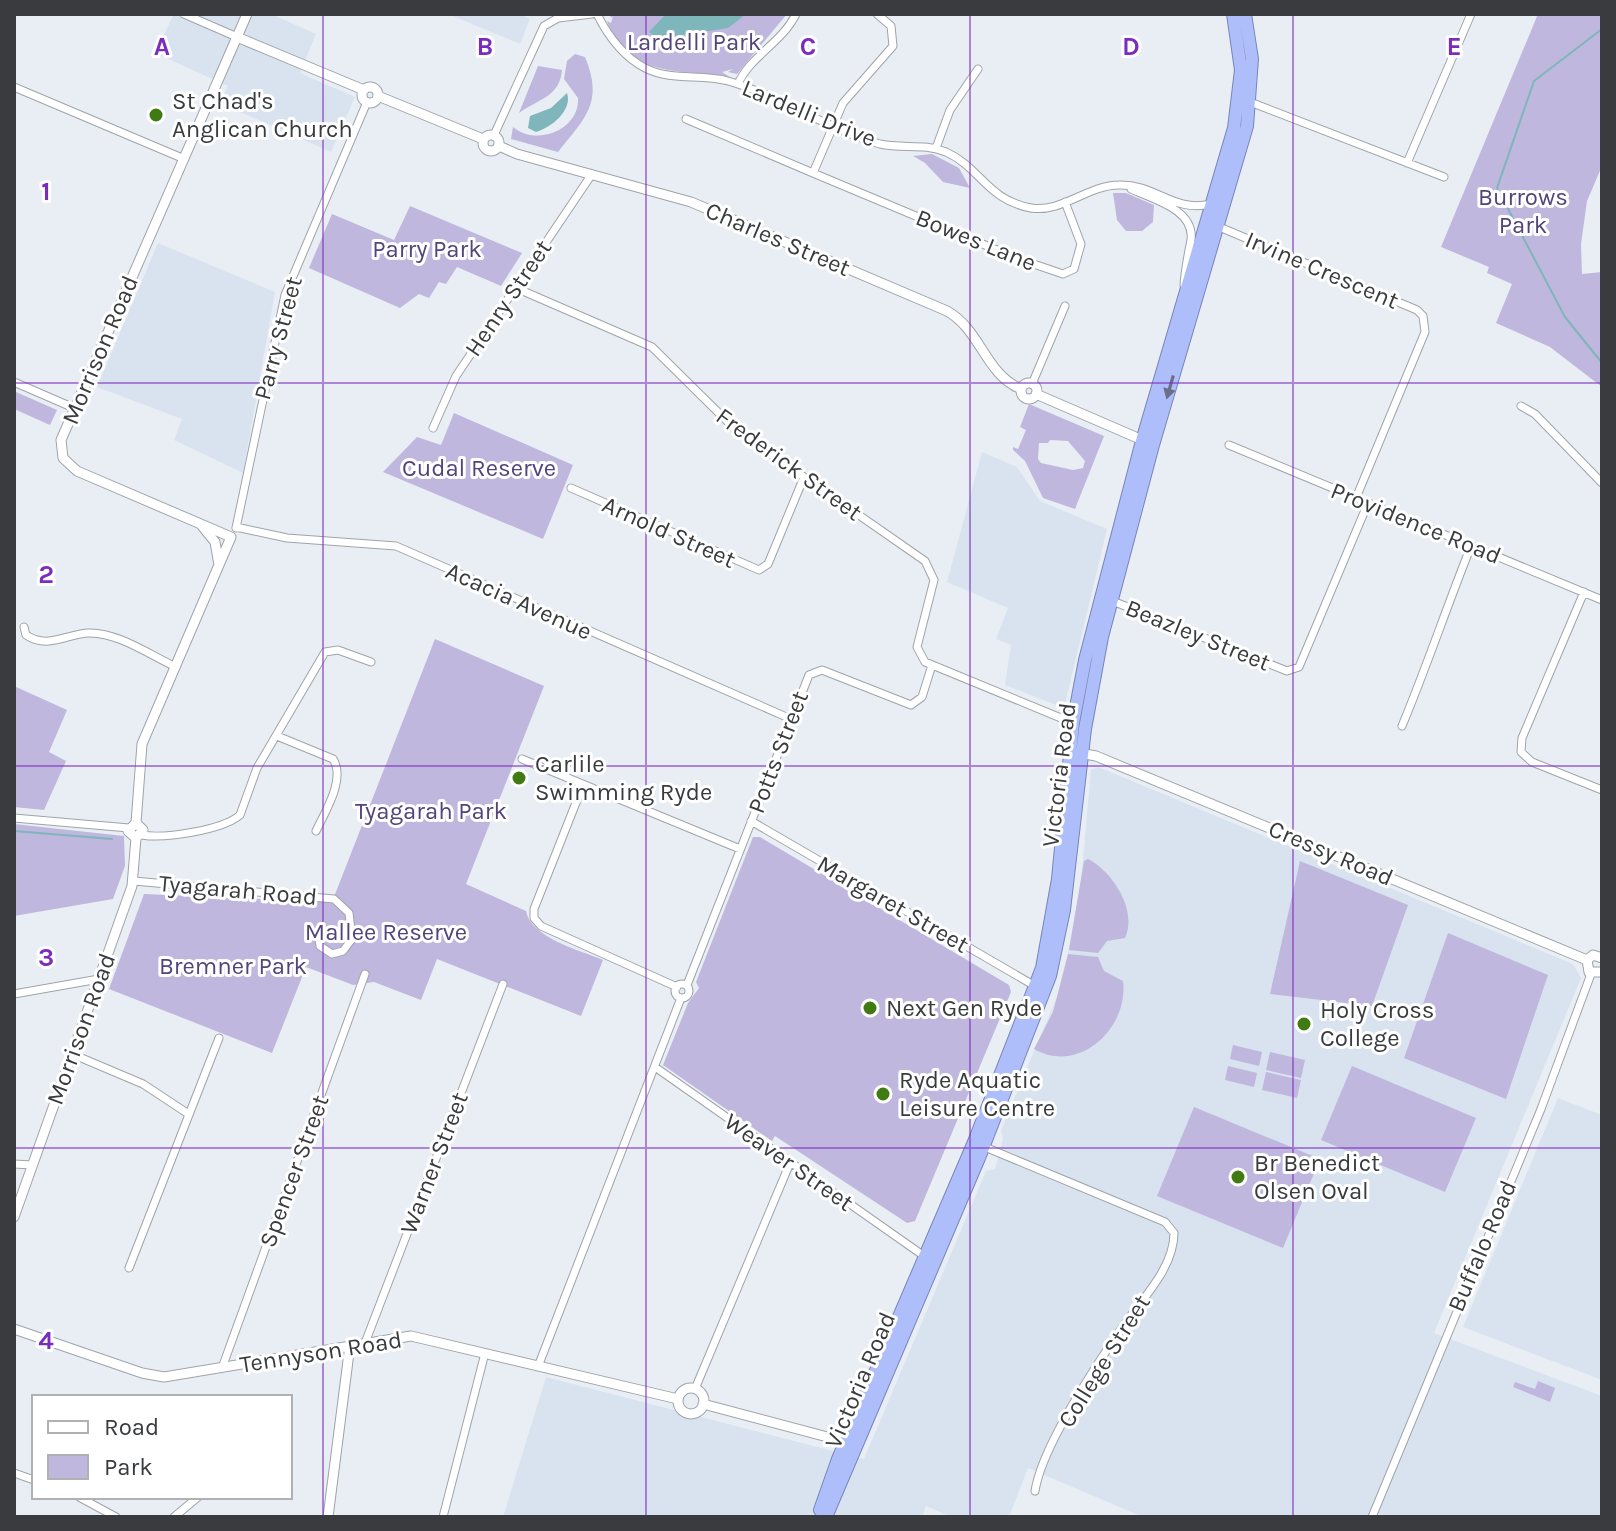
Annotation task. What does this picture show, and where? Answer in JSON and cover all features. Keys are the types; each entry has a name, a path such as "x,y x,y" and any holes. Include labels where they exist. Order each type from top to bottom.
{"highway":[{"name":"Victoria Road","path":"826,1517 851,1443 924,1256 979,1144 1035,986 1054,909 1078,753 1110,600 1184,294 1239,100 1240,45 1233,14"},
{"name":"Victoria Road","path":"818,1517 1050,976 1068,883 1078,753 1073,723 1092,629 1247,126 1252,59 1245,14"}],"street":[{"path":"184,14 364,90 373,87 378,96 483,139 494,135 541,29 554,19 595,14"},
{"name":"Morrison Road","path":"231,537 72,468 63,458 61,440 247,14"},
{"name":"Lardelli Drive","path":"595,14 614,42 644,67 671,77 717,78 738,84 878,143 936,148 963,162 984,185 1002,197 1036,208 1121,184"},
{"path":"738,84 747,67 779,40 796,14"},
{"path":"813,173 843,103 893,46 891,26 877,14"},
{"path":"1407,163 1471,14"},
{"path":"936,148 950,110 978,69"},
{"path":"14,87 182,158"},
{"path":"364,90 363,98 367,102 374,102 378,96"},
{"name":"Parry Street","path":"231,537 236,527 285,295 367,102"},
{"path":"1250,102 1444,177"},
{"name":"Bowes Lane","path":"686,119 1016,258 1063,274 1074,269 1081,250 1065,202"},
{"path":"494,135 499,146"},
{"name":"Charles Street","path":"483,139 488,150 499,146 691,202 947,311 970,330 998,374 1021,389 1025,398 1034,389"},
{"name":"Henry Street","path":"433,428 456,376 592,174"},
{"path":"1121,184 1156,193 1188,208 1211,204"},
{"path":"1121,184 1175,209 1188,220 1192,236 1185,262 1184,294"},
{"name":"Irvine Crescent","path":"1217,226 1417,310 1423,316 1425,332 1356,498"},
{"name":"Frederick Street","path":"516,288 652,347 726,422 929,565 933,586 917,647 920,657 932,665"},
{"path":"1065,306 1034,389 1148,443"},
{"path":"14,382 74,408"},
{"path":"1521,406 1535,414 1602,483"},
{"name":"Providence Road","path":"1229,445 1602,600"},
{"name":"Arnold Street","path":"571,488 759,570 768,564 804,477"},
{"name":"Beazley Street","path":"1110,600 1287,671 1299,667 1368,503"},
{"path":"202,526 215,542 219,568"},
{"name":"Acacia Avenue","path":"236,527 287,538 396,546 791,719"},
{"path":"231,537 142,744 130,835 214,827 235,819 240,815 257,768 325,652 338,650 371,662"},
{"path":"1402,726 1437,643 1446,607 1471,546"},
{"path":"1584,592 1522,738 1521,752 1532,762 1602,790"},
{"path":"24,627 26,635 35,641 54,641 86,633 105,635 176,667"},
{"path":"932,665 1073,723"},
{"name":"Potts Street","path":"681,998 688,994 687,985 807,678 816,670 908,705 922,697 932,665"},
{"path":"277,736 333,759 337,764 338,773 329,803 316,831"},
{"name":"Cressy Road","path":"1078,753 1587,960"},
{"path":"522,759 740,849"},
{"path":"583,785 534,909 534,918 541,926 677,987 687,985"},
{"path":"14,818 132,825"},
{"name":"Margaret Street","path":"751,821 1035,986"},
{"name":"Morrison Road","path":"14,1217 134,881 139,836"},
{"name":"Tyagarah Road","path":"134,881 334,899 349,913 352,939 343,951 332,954 320,946 318,931"},
{"path":"1597,973 1586,970 1587,960 1601,954"},
{"name":"Buffalo Road","path":"1372,1517 1597,973"},
{"name":"Spencer Street","path":"222,1368 365,974"},
{"path":"14,994 99,979"},
{"name":"Warner Street","path":"365,1343 503,984"},
{"path":"539,1364 681,998 676,993 677,987"},
{"path":"129,1268 187,1113 219,1038"},
{"path":"72,1054 143,1084 187,1113"},
{"name":"Weaver Street","path":"655,1067 924,1256"},
{"name":"College Street","path":"979,1144 1165,1222 1174,1233 1172,1247 1157,1279 1110,1346 1056,1437 1035,1491"},
{"path":"695,1389 790,1163"},
{"path":"14,1164 32,1165"},
{"name":"Tennyson Road","path":"14,1329 151,1376 222,1368 411,1336 678,1399"},
{"path":"328,1517 350,1345"},
{"path":"443,1517 485,1353"},
{"path":"695,1389 703,1397 703,1404 700,1411 691,1415 682,1411 678,1399 682,1392 695,1389"},
{"path":"703,1404 851,1443"},
{"path":"83,1499 116,1517"},
{"path":"174,1517 196,1499"}],"shaded area":[{"path":"174,14 271,14 316,34 300,73 355,97 331,152 220,103 228,86 155,53"},
{"path":"448,14 520,14 530,19 520,44"},
{"path":"158,243 275,292 243,473 174,440 182,419 97,387"},
{"path":"982,452 1017,467 1040,501 1107,529 1064,708 1005,685 1011,645 996,639 1008,608 947,582"},
{"path":"1098,767 1573,964 1581,978 1434,1333 1602,1396 1602,1517 1143,1517 1028,1468 1009,1517 951,1517 926,1506 922,1517 503,1517 546,1377 864,1459 986,1171 995,1169 1003,1139 1001,1130 1062,985 1081,882 1091,770"},
{"path":"1558,1098 1602,1115 1602,1380 1463,1327"}],"green space":[{"name":"Lardelli Park","path":"610,14 787,14 737,74 728,72 733,69 722,72 730,77 658,68 642,62 616,40 607,21 611,23 613,16 611,18"},
{"name":"Burrows Park","path":"1538,14 1602,14 1602,166 1587,201 1581,244 1582,274 1602,272 1602,387 1550,347 1496,323 1512,284 1487,273 1489,267 1441,247"},
{"path":"575,54 585,57 593,86 589,109 576,129 558,152 511,139 513,127 522,133 544,135 564,127 572,119 578,98 564,79 567,61"},
{"path":"538,66 562,70 560,79 553,92 519,113"},
{"path":"932,154 959,168 970,188 943,182 925,163 913,156"},
{"path":"1113,193 1126,193 1154,205 1153,222 1142,231 1126,231 1117,220"},
{"name":"Parry Park","path":"410,206 522,253 501,286 457,267 446,284 439,282 429,298 419,294 400,308 309,268 332,214 394,240"},
{"path":"16,392 57,410 50,425 14,409"},
{"path":"1029,404 1104,436 1075,509 1043,498 1025,461 1013,450 1013,447 1018,449 1026,430 1020,427","holes":["1068,441 1085,461 1083,468 1073,470 1041,463 1038,459 1039,443"]},
{"name":"Cudal Reserve","path":"454,413 573,465 543,539 383,472 417,437 441,445"},
{"path":"435,639 544,686 466,884 526,911 537,929 546,936 603,960 581,1016 437,959 421,1000 374,982 353,985 306,967 272,1053 109,989 144,894 332,902"},
{"path":"14,686 67,710 49,752 66,761 44,810 14,807"},
{"path":"14,824 124,836 125,866 113,899 14,916"},
{"path":"753,837 760,837 1009,985 1011,992 915,1221 907,1223 775,1136 772,1141 663,1065 688,1003 699,988 696,982"},
{"path":"1088,859 1114,882 1128,916 1125,938 1107,941 1098,953 1069,950 1084,861"},
{"path":"1300,861 1408,905 1372,1006 1270,994"},
{"path":"1448,933 1548,975 1506,1099 1404,1058"},
{"path":"1068,954 1098,957 1104,971 1123,981 1123,998 1118,1015 1098,1042 1068,1056 1051,1055 1034,1049 1053,1012"},
{"path":"1233,1045 1262,1052 1259,1066 1230,1059"},
{"path":"1270,1052 1305,1060 1301,1078 1266,1070"},
{"path":"1228,1066 1257,1073 1254,1087 1225,1080"},
{"path":"1352,1066 1476,1118 1445,1192 1321,1140"},
{"path":"1266,1072 1301,1080 1297,1098 1262,1090"},
{"name":"Br Benedict Olsen Oval","path":"1194,1107 1320,1159 1283,1248 1157,1196"},
{"path":"1538,1381 1555,1388 1550,1402 1513,1387 1515,1382 1535,1389"}],"water":[{"path":"666,14 746,14 728,28 657,39 649,32"},
{"path":"567,93 567,106 554,122 536,132 528,128 530,116 551,108"}],"waterway":[{"path":"1602,29 1534,81 1497,188 1565,317 1602,363"},
{"path":"14,831 112,839"}],"place":[{"name":"St Chad's Anglican Church","path":"156,115"},
{"name":"Carlile Swimming Ryde","path":"519,778"},
{"name":"Next Gen Ryde","path":"870,1008"},
{"name":"Holy Cross College","path":"1304,1024"},
{"name":"Ryde Aquatic Leisure Centre","path":"883,1094"},
{"name":"Br Benedict Olsen Oval","path":"1238,1177"}],"park label":[{"name":"Tyagarah Park","path":"431,811"},
{"name":"Mallee Reserve","path":"386,932"},
{"name":"Bremner Park","path":"233,966"}]}
